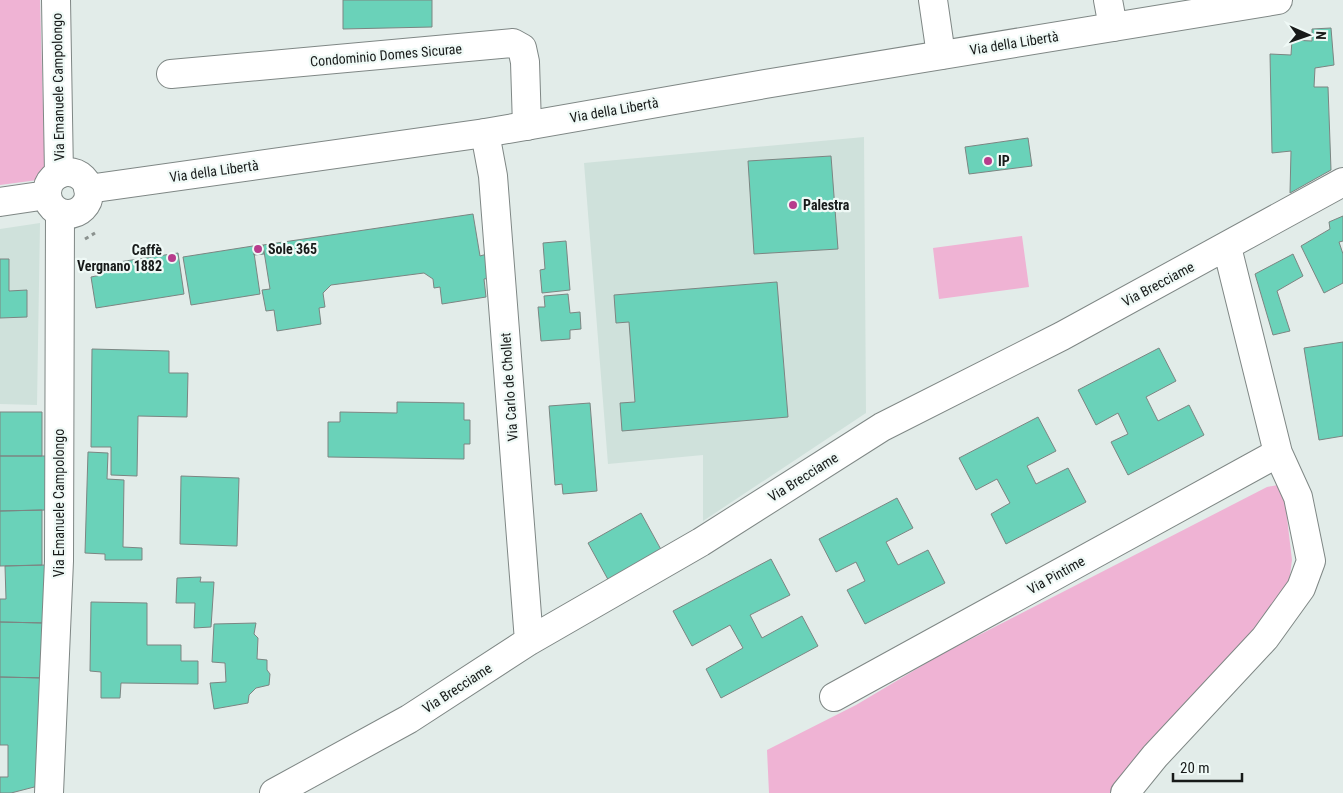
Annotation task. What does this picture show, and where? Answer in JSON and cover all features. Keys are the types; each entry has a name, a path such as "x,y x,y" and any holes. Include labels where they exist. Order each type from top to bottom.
{"street":[{"name":"Via Emanuele Campolongo","path":"49,793 59,562 55,194 56,0"},
{"path":"933,0 941,55"},
{"path":"1108,0 1113,27"},
{"name":"Via della Libertà","path":"88,189 485,133 1278,0"},
{"name":"Condominio Domes Sicurae","path":"171,74 513,43 522,48 525,62 527,126"},
{"name":"Via Carlo de Chollet","path":"485,133 493,176 529,641"},
{"path":"66,173 78,175 88,189 88,198 80,210 67,214 55,194 66,173"},
{"name":"Via Brecciame","path":"274,793 409,719 529,641 701,542 882,427 1062,336 1343,182"},
{"path":"0,202 55,194"},
{"path":"1125,793 1155,756 1265,638 1301,588 1311,561 1298,497 1278,453 1227,247"},
{"name":"Via Pintime","path":"834,697 1278,453"}],"shaded area":[{"path":"0,0 40,0 45,179 0,185"},
{"path":"864,137 866,413 703,521 703,455 608,464 584,163"},
{"path":"40,223 37,405 0,404 0,229"},
{"path":"1022,236 1029,287 939,299 933,248"},
{"path":"1283,484 1292,560 1287,598 1113,793 769,793 767,750 856,705 940,655 1267,487"}],"building":[{"path":"343,0 432,0 432,27 343,29"},
{"path":"1331,28 1334,65 1315,68 1314,87 1328,87 1331,170 1290,193 1291,151 1272,153 1270,54 1291,55 1292,40 1312,41 1312,29"},
{"path":"1028,138 1032,166 969,174 965,147"},
{"name":"Palestra","path":"831,156 838,249 754,254 748,161"},
{"path":"473,214 480,256 487,254 491,278 484,279 486,297 442,304 440,287 434,288 433,279 424,273 331,285 323,293 325,307 319,308 321,324 277,331 274,310 266,311 262,290 270,289 263,245"},
{"path":"1343,216 1343,241 1339,242 1343,254 1343,283 1324,293 1301,246 1330,229 1329,222"},
{"path":"566,241 570,290 542,293 540,270 545,269 543,243"},
{"path":"263,245 264,254 254,255 253,246"},
{"path":"253,246 260,294 191,305 183,257"},
{"path":"178,253 184,294 96,308 91,277 101,275 99,265"},
{"path":"1293,254 1303,276 1277,291 1290,331 1273,335 1255,274"},
{"path":"0,259 9,259 9,291 27,290 27,317 0,318"},
{"path":"777,282 788,417 622,431 620,403 635,402 629,322 616,323 614,295"},
{"path":"568,294 570,313 580,312 581,329 570,330 570,339 541,341 538,307 545,307 544,296"},
{"path":"1343,342 1343,436 1319,440 1304,348"},
{"path":"1159,348 1176,381 1146,397 1158,421 1189,405 1204,435 1128,475 1111,442 1128,434 1118,413 1096,425 1078,390"},
{"path":"92,349 169,351 169,373 188,373 187,417 138,416 137,476 111,475 111,447 91,447"},
{"path":"397,402 464,403 464,420 470,420 470,444 464,444 464,459 328,457 328,422 340,422 340,412 397,413"},
{"path":"590,403 597,491 563,494 562,484 555,485 549,406"},
{"path":"0,412 42,412 42,456 0,456"},
{"path":"1038,417 1056,451 1027,466 1036,484 1068,468 1086,502 1006,544 991,514 1010,503 997,479 976,490 959,458"},
{"path":"88,452 108,453 107,479 124,480 123,547 142,548 142,560 105,560 105,554 85,553"},
{"path":"0,456 46,456 46,510 0,511"},
{"path":"181,476 239,478 237,546 180,544"},
{"path":"897,498 913,528 886,542 898,565 928,550 945,583 865,624 847,590 865,581 856,562 836,572 819,539"},
{"path":"42,510 42,565 0,566 0,511"},
{"path":"641,513 664,555 611,585 588,543"},
{"path":"771,559 790,595 750,615 762,638 802,616 818,646 721,698 706,669 743,648 730,625 692,646 673,611"},
{"path":"47,565 45,623 0,622 0,599 6,599 5,566"},
{"path":"201,577 200,582 214,582 211,627 194,628 195,603 176,603 177,578"},
{"path":"91,602 147,603 147,645 181,645 181,661 198,661 198,684 121,683 120,698 101,698 101,672 90,671"},
{"path":"0,622 45,623 43,678 0,677"},
{"path":"256,623 254,634 258,638 257,659 267,660 267,670 270,674 269,685 256,688 249,695 248,703 214,709 210,683 226,682 225,663 212,662 214,624"},
{"path":"0,677 48,678 42,785 11,793 0,793 0,777 8,777 8,745 0,745"}],"place":[{"name":"IP","path":"988,161"},
{"name":"Palestra","path":"793,205"},
{"name":"Sole 365","path":"258,249"},
{"name":"Caffè Vergnano 1882","path":"172,258"}]}
